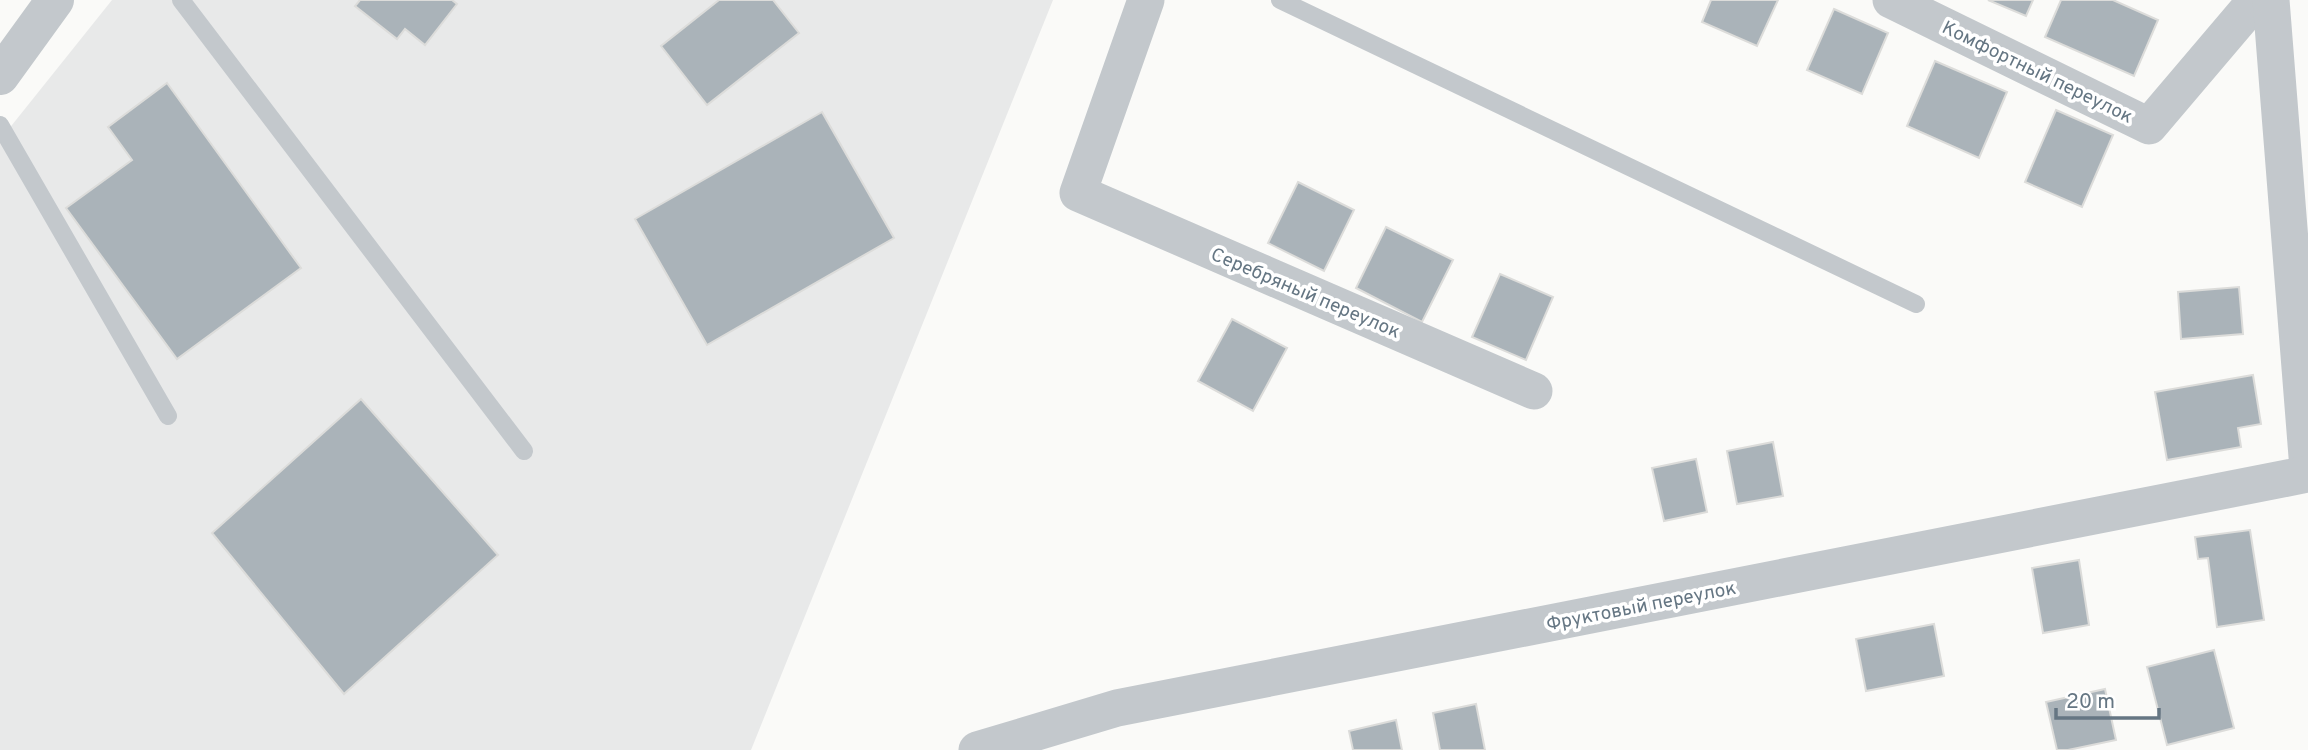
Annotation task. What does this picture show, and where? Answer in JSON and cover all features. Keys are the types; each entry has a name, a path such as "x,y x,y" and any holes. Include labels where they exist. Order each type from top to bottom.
{"street":[{"path":"0,76 55,0"},
{"name":"Серебряный переулок","path":"1146,0 1078,193 1534,391"},
{"name":"Комфортный переулок","path":"1892,0 2149,126 2256,0"},
{"path":"2272,0 2308,471"},
{"name":"Фруктовый переулок","path":"977,750 1116,708 2308,471"}],"lane":[{"path":"181,0 524,451"},
{"path":"1280,0 1916,304"},
{"path":"0,125 168,416"}],"shaded area":[{"path":"112,0 1053,0 751,750 0,750 0,140"}],"building":[{"path":"360,0 452,0 457,4 425,45 405,29 397,39 355,6"},
{"path":"719,0 773,0 799,33 707,105 661,46"},
{"path":"1711,0 1778,0 1757,46 1702,22"},
{"path":"1988,0 2033,0 2026,16"},
{"path":"2061,0 2113,0 2158,20 2134,76 2045,37"},
{"path":"1834,9 1888,33 1862,94 1807,70"},
{"path":"1935,61 2007,92 1979,158 1907,126"},
{"path":"167,83 301,268 177,359 66,208 132,160 108,127"},
{"path":"2056,110 2113,135 2082,207 2025,182"},
{"path":"822,112 894,238 707,345 635,219"},
{"path":"1298,182 1354,210 1324,271 1268,243"},
{"path":"1386,227 1453,260 1422,322 1356,288"},
{"path":"1500,274 1553,297 1526,360 1472,337"},
{"path":"2239,287 2243,334 2181,339 2178,292"},
{"path":"1232,319 1287,348 1253,411 1198,381"},
{"path":"2253,375 2261,424 2238,428 2241,447 2167,460 2155,392"},
{"path":"361,399 498,555 344,694 212,533"},
{"path":"1773,442 1783,496 1737,504 1727,451"},
{"path":"1696,459 1707,512 1664,521 1652,468"},
{"path":"2250,530 2264,620 2217,627 2208,558 2198,559 2195,537"},
{"path":"2079,560 2089,625 2043,633 2032,568"},
{"path":"1934,624 1944,676 1866,691 1856,639"},
{"path":"2214,650 2234,728 2167,745 2147,667"},
{"path":"2105,689 2116,740 2057,750 2046,702"},
{"path":"1476,704 1485,750 1440,750 1433,713"},
{"path":"1396,720 1402,750 1353,750 1349,731"}]}
